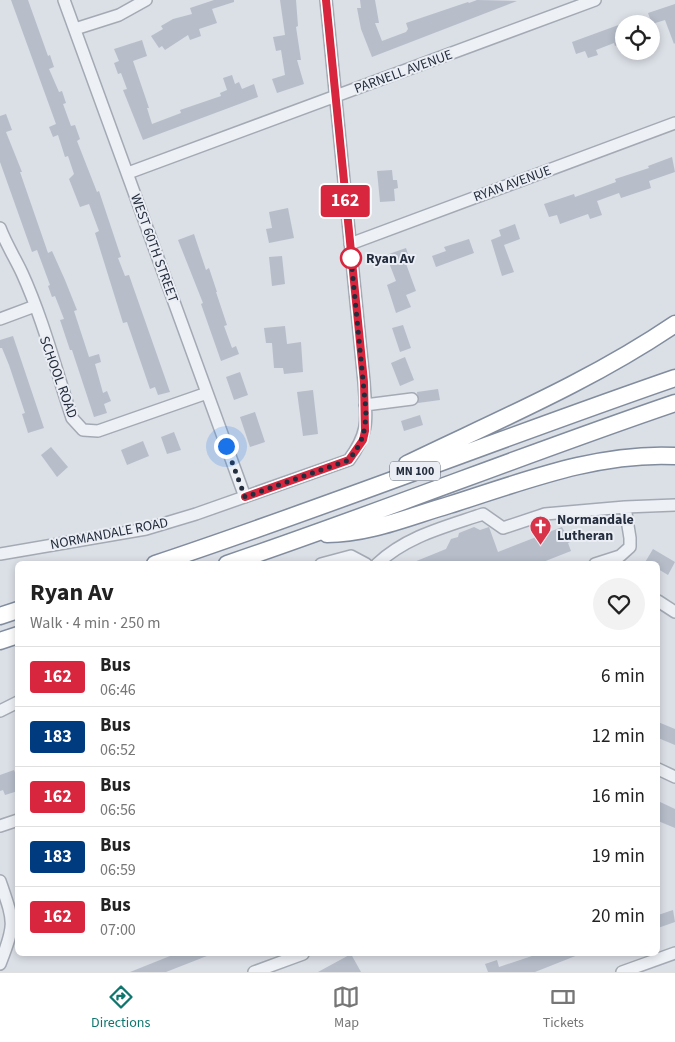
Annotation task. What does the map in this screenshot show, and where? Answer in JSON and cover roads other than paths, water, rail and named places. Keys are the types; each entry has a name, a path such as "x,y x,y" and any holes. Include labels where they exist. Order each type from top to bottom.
{"highway":[{"path":"318,507 558,393 613,364 675,324"},
{"name":"MN 100","path":"164,561 318,507 553,420 675,378"},
{"name":"MN 100","path":"237,561 594,430 675,403"},
{"path":"314,534 348,534 395,522 538,477 593,462 645,455 675,456"},
{"path":"0,616 15,611"},
{"path":"0,640 15,636"}],"street":[{"name":"WEST 60TH STREET","path":"64,0 245,497"},
{"path":"75,29 119,15 146,0"},
{"name":"NORMANDALE ROAD","path":"0,554 146,528 245,497 349,460 363,440 365,405 326,0"},
{"name":"PARNELL AVENUE","path":"128,173 594,0"},
{"name":"RYAN AVENUE","path":"350,244 675,122"},
{"name":"SCHOOL ROAD","path":"0,228 35,306 72,418 83,430 90,432 98,431 207,393"},
{"path":"0,319 35,306"},
{"path":"365,405 412,399"},
{"path":"380,561 417,536 483,514 503,528 545,514 625,506 675,505"},
{"path":"604,561 620,556 630,547 625,506"},
{"path":"332,561 351,556 362,561"},
{"path":"660,602 675,612"},
{"path":"0,711 15,704"},
{"path":"660,770 675,777"},
{"path":"0,826 15,821"},
{"path":"0,883 12,922 12,933 0,964"},
{"path":"622,972 675,953"},
{"path":"254,972 298,956"}],"place":[{"name":"Ryan Av","path":"351,258"},
{"name":"Normandale Lutheran","path":"541,546"}]}
